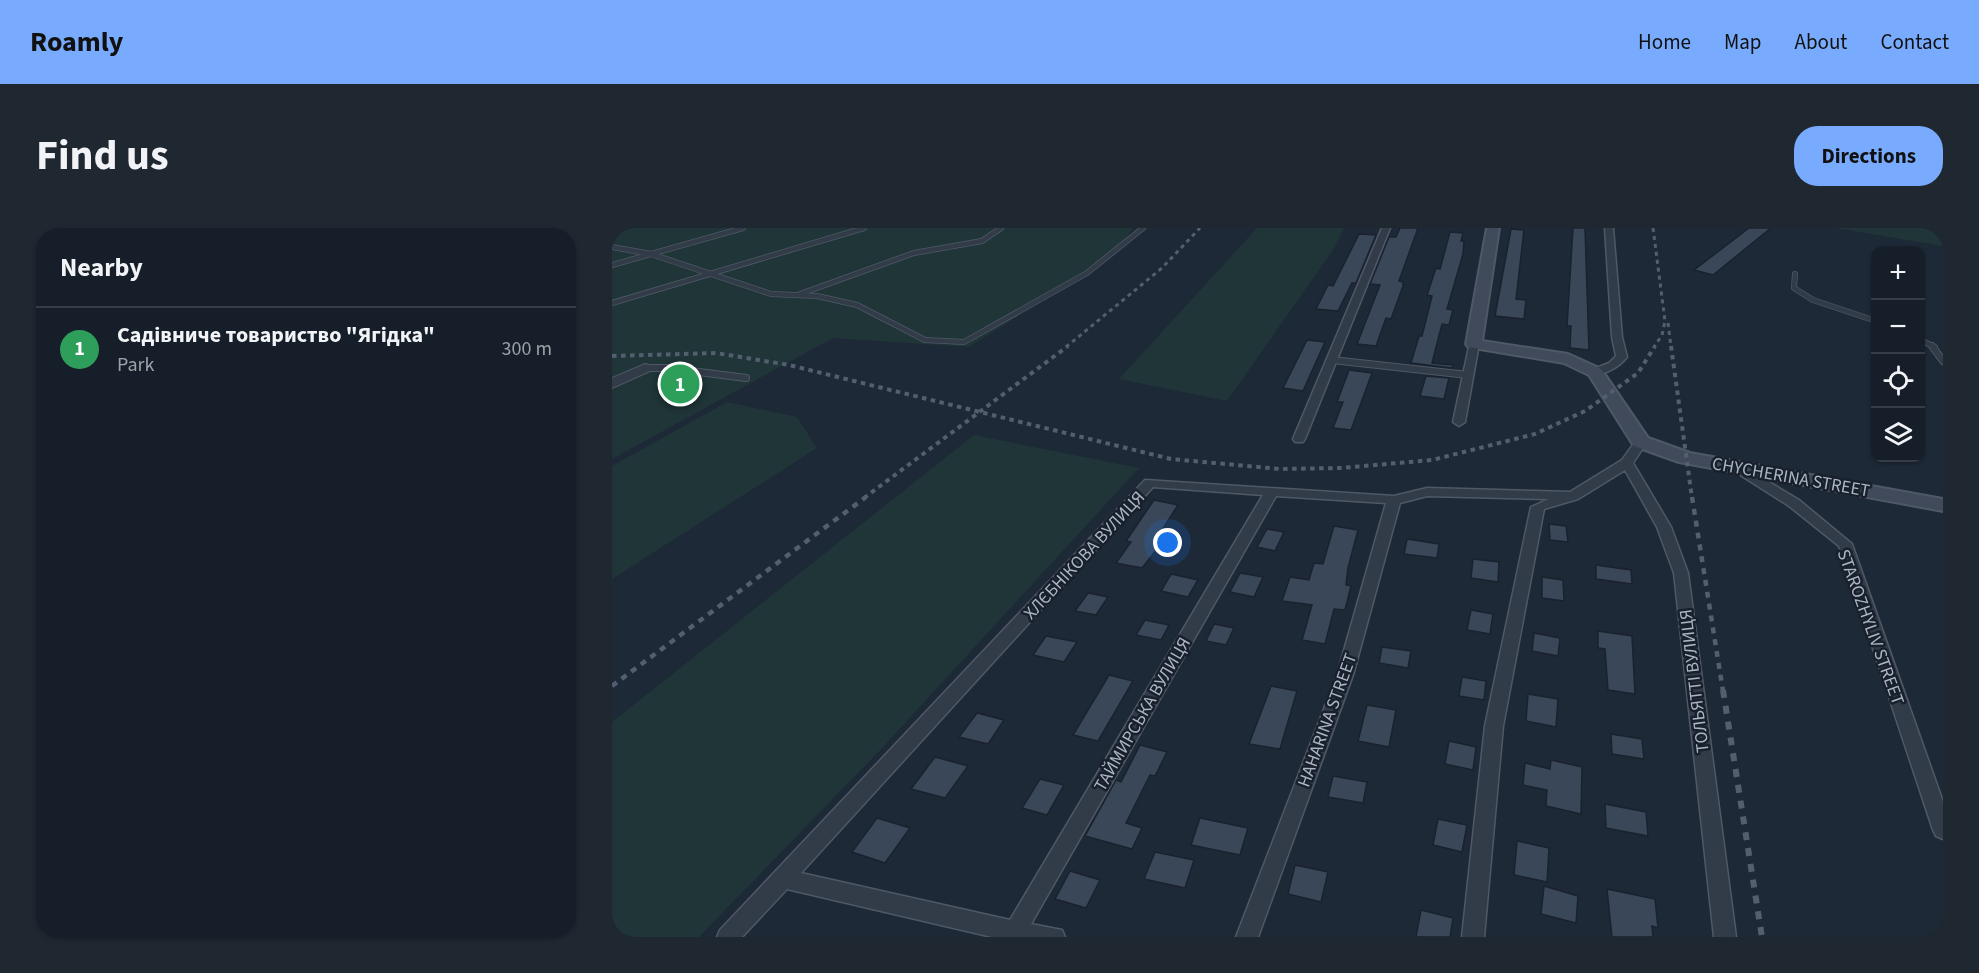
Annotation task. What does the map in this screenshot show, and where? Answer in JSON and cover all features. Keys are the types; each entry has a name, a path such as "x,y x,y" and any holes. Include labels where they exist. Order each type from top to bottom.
{"main road":[{"path":"1493,228 1474,344 1568,359 1595,372 1641,442"},
{"name":"CHYCHERINA STREET","path":"1641,442 1686,458 1943,505"}],"street":[{"path":"1299,439 1386,228"},
{"path":"1595,372 1613,365 1622,357 1617,337 1610,228"},
{"path":"1459,422 1474,344"},
{"path":"612,384 645,368"},
{"path":"1473,937 1494,726 1538,507 1573,496 1627,463 1641,442"},
{"name":"ТОЛЬЯТТІ ВУЛИЦЯ","path":"1627,463 1664,527 1681,573 1725,937"},
{"name":"STAROZHYLIV STREET","path":"1739,468 1794,503 1845,544 1943,831"},
{"name":"ХЛЄБНІКОВА ВУЛИЦЯ","path":"728,937 1150,483 1394,500 1427,492 1573,496"},
{"name":"ТАЙМИРСЬКА ВУЛИЦЯ","path":"1013,935 1272,490"},
{"name":"HAHARINA STREET","path":"1247,937 1345,675 1394,500"},
{"path":"784,879 1013,935 1054,937"}],"lane":[{"path":"612,265 743,228"},
{"path":"612,303 864,228"},
{"path":"796,296 915,253 958,248 993,236 1001,228"},
{"path":"612,247 651,254 707,275 771,294 817,296 856,305 925,340 964,342 1087,273 1143,228"},
{"path":"1795,274 1794,288 1813,300 1871,320"},
{"path":"1925,342 1935,347 1943,362"},
{"path":"1332,360 1468,375"},
{"path":"645,368 667,368 746,378"}],"green space":[{"path":"612,228 1133,228 1111,258 969,347 833,338 612,459"},
{"path":"1257,228 1344,228 1335,247 1227,401 1119,379"},
{"path":"1836,228 1943,228 1943,246"},
{"path":"727,402 797,417 817,448 612,579 612,466"},
{"path":"974,435 1139,468 883,747 699,937 612,937 612,722"}],"building":[{"path":"1400,228 1418,228 1399,281 1403,282 1403,286 1391,319 1386,318 1376,346 1357,344 1380,285 1370,284 1389,237 1396,237"},
{"path":"1573,228 1585,228 1589,350 1570,348 1571,326 1567,326"},
{"path":"1749,228 1771,228 1713,275 1694,270"},
{"path":"1511,229 1524,230 1516,299 1526,300 1524,319 1495,316"},
{"path":"1450,232 1463,233 1461,241 1464,241 1463,254 1447,309 1453,310 1449,325 1442,324 1432,363 1453,365 1452,368 1411,363 1419,336 1422,336 1432,296 1427,295 1436,268 1440,269"},
{"path":"1359,234 1376,235 1356,283 1352,283 1338,311 1316,309 1328,285 1333,286"},
{"path":"1307,340 1325,342 1303,391 1283,388"},
{"path":"1349,370 1372,373 1351,430 1333,428 1343,402 1337,402"},
{"path":"1426,376 1449,378 1444,399 1420,396"},
{"path":"1154,500 1178,505 1160,533 1168,535 1142,568 1116,563 1131,542 1126,541"},
{"path":"1549,524 1566,526 1568,542 1550,540"},
{"path":"1334,526 1358,530 1348,568 1346,585 1351,586 1345,610 1334,609 1325,644 1302,640 1312,605 1282,601 1290,577 1309,580 1314,563 1323,564"},
{"path":"1267,529 1284,532 1275,551 1257,547"},
{"path":"1407,539 1439,544 1437,558 1404,554"},
{"path":"1473,559 1499,562 1498,582 1471,578"},
{"path":"1596,565 1631,570 1632,584 1596,579"},
{"path":"1240,573 1263,577 1254,597 1230,592"},
{"path":"1171,574 1198,580 1188,597 1161,591"},
{"path":"1542,577 1563,580 1564,601 1542,598"},
{"path":"1088,593 1108,597 1096,615 1075,611"},
{"path":"1471,610 1493,614 1490,634 1467,630"},
{"path":"1145,620 1169,625 1161,640 1136,635"},
{"path":"1214,624 1234,628 1226,645 1206,641"},
{"path":"1598,631 1632,636 1635,694 1608,690 1605,649 1598,648"},
{"path":"1534,633 1560,638 1558,656 1532,651"},
{"path":"1046,636 1077,642 1064,662 1033,655"},
{"path":"1382,647 1411,651 1408,668 1379,663"},
{"path":"1109,675 1133,681 1098,741 1073,735"},
{"path":"1462,677 1486,681 1484,700 1459,696"},
{"path":"1271,686 1297,691 1280,749 1249,744"},
{"path":"1528,694 1558,699 1556,727 1526,721"},
{"path":"1367,705 1396,710 1389,747 1358,741"},
{"path":"977,713 1004,720 988,744 959,737"},
{"path":"1611,734 1642,739 1644,759 1612,754"},
{"path":"1449,741 1476,747 1473,770 1445,764"},
{"path":"1140,745 1167,752 1155,776 1150,775 1126,823 1142,828 1132,849 1085,836 1116,780 1121,782"},
{"path":"935,757 968,766 945,798 911,789"},
{"path":"1551,760 1582,767 1581,814 1546,806 1547,790 1523,785 1525,763 1550,769"},
{"path":"1333,776 1367,782 1363,803 1328,797"},
{"path":"1040,779 1064,785 1047,815 1022,808"},
{"path":"1605,804 1646,812 1648,836 1606,828"},
{"path":"877,818 910,828 885,863 852,852"},
{"path":"1200,818 1248,828 1240,855 1191,845"},
{"path":"1438,819 1467,825 1462,852 1433,845"},
{"path":"1517,841 1549,848 1547,882 1514,875"},
{"path":"1155,852 1194,860 1185,888 1144,879"},
{"path":"1295,865 1328,872 1321,902 1288,894"},
{"path":"1070,871 1100,880 1086,908 1055,899"},
{"path":"1544,886 1578,896 1576,923 1541,914"},
{"path":"1607,889 1655,899 1658,928 1652,926 1653,937 1612,937"},
{"path":"1421,910 1453,918 1450,937 1416,937"}],"railway":[{"path":"1066,347 1162,268 1200,228"},
{"path":"1653,228 1665,321 1662,335 1654,347"},
{"path":"1668,323 1671,347"},
{"path":"980,412 1068,346"},
{"path":"980,412 1171,459 1280,469 1341,468 1432,460 1535,434 1585,411 1638,373 1655,346"},
{"path":"1671,346 1692,498"},
{"path":"612,356 716,353 789,365 980,412"},
{"path":"864,498 980,412"},
{"path":"612,686 866,497"},
{"path":"1692,497 1723,691"},
{"path":"1723,690 1762,937"}],"place":[{"name":"Садівниче товариство \"Ягідка\"","path":"680,384"}]}
